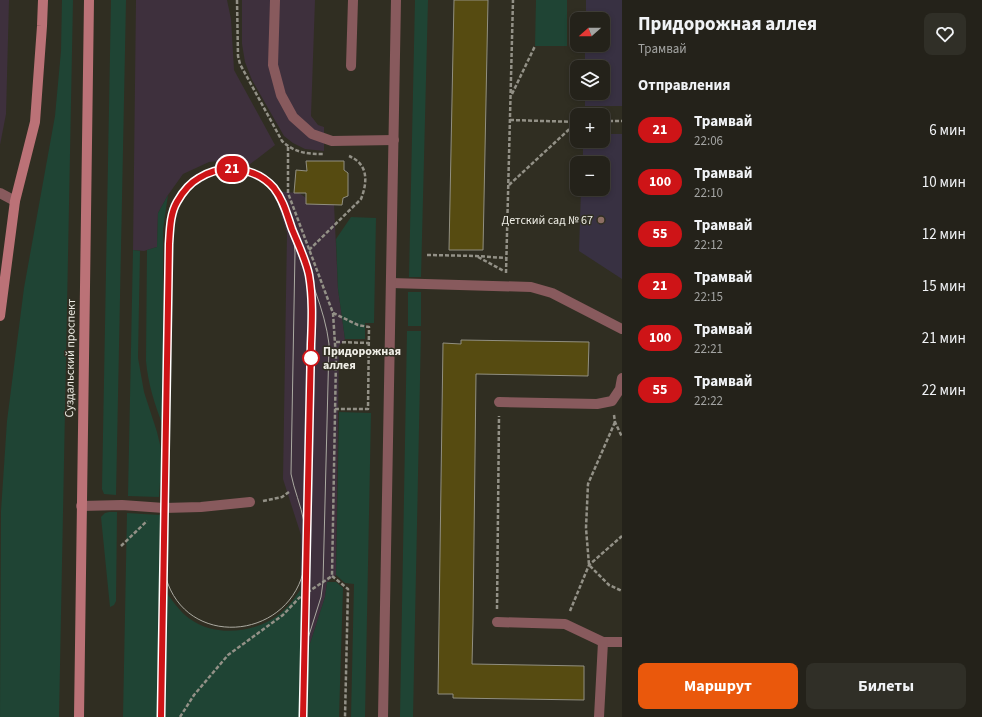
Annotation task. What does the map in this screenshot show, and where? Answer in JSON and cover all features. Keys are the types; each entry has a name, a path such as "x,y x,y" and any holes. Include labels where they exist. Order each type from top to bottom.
{"main road":[{"path":"0,316 15,201 35,122 43,0"},
{"name":"Суздальский проспект","path":"79,717 89,0"}],"street":[{"path":"275,0 273,65 281,95 293,117 312,134 332,141 394,140"},
{"path":"351,66 353,0"},
{"path":"383,717 396,0"},
{"path":"0,193 15,201"},
{"path":"391,283 506,285 531,287 552,293 622,329"},
{"path":"499,402 597,404 612,401 620,389 622,378"},
{"path":"81,506 122,505 201,507 250,502"},
{"path":"497,622 565,624 603,642 622,642"},
{"path":"599,717 603,642"}],"path":[{"path":"506,285 513,0"},
{"path":"511,96 535,46"},
{"path":"510,120 570,122"},
{"path":"610,122 622,121"},
{"path":"508,185 570,128"},
{"path":"288,147 288,193 333,313 336,342 332,576"},
{"path":"427,256 476,256 506,258"},
{"path":"476,256 506,272"},
{"path":"333,313 358,325 369,327 368,409 334,409"},
{"path":"336,342 369,343"},
{"path":"497,622 499,402"},
{"path":"622,435 615,422 588,484 586,528 589,565 609,585 622,591"},
{"path":"250,502 272,500 282,497 289,492"},
{"path":"121,546 151,517 159,507"},
{"path":"565,624 589,565 622,536"},
{"path":"180,717 194,695 228,656 283,615 299,598 332,576"},
{"path":"332,576 348,589 345,717"}],"shaded area":[{"path":"0,0 9,0 6,114 0,145"},
{"path":"136,0 227,0 231,19 234,70 275,145 249,165 228,160 209,162 183,174 168,195 158,213 157,247 144,251 133,250"},
{"path":"242,0 315,0 311,116 318,125 324,127 324,151 305,149 293,143 284,136 252,80 245,62 242,44"},
{"path":"586,0 622,0 622,106 585,106 585,100 610,100 610,60 585,60 585,52 610,52 610,12 586,12"},
{"name":"Детский сад № 67","path":"610,134 622,134 622,279 579,251 581,196 610,196 610,156 583,156 583,148 610,148"},
{"path":"270,191 299,193 306,198 306,204 334,204 338,289 345,339 339,346 336,575 327,582 325,597 308,650 300,650 301,535 283,479 287,233 277,201"}],"green space":[{"path":"62,0 73,0 59,717 0,717 1,511 7,421 24,288 55,116 61,51"},
{"path":"111,0 126,0 116,495 104,494 102,489"},
{"path":"415,0 428,0 421,277 409,277"},
{"path":"536,0 567,0 567,46 535,46"},
{"path":"168,195 163,229 163,426 152,394 146,361 147,250 157,247 158,213"},
{"path":"351,217 376,218 374,323 365,323 365,339 345,339 338,289 336,239"},
{"path":"133,250 140,251 138,358 144,392 162,453 159,497 128,496"},
{"path":"408,292 421,292 421,326 408,326"},
{"path":"407,331 421,331 413,717 400,717"},
{"path":"339,412 371,413 365,717 351,717 354,584 345,583 336,575"},
{"path":"117,512 116,601 114,605 110,607 101,517 105,513"},
{"path":"127,513 160,515 157,717 123,717"},
{"path":"327,582 336,582 343,588 339,717 306,717 308,650 325,597"},
{"path":"301,589 299,717 164,717 165,591 176,606 190,619 200,625 224,631 261,625 272,619 288,607"}],"building":[{"path":"454,0 488,0 483,250 449,250"},
{"path":"306,161 344,161 344,170 348,173 348,196 343,198 342,205 306,204 306,193 294,193 296,170 307,171"},
{"path":"461,340 589,342 588,376 476,374 472,664 584,666 584,700 453,698 453,694 438,694 443,343 461,344"}],"tram line":[{"name":"21","path":"161,717 169,244 171,222 176,203 187,188 199,178 214,171 231,169 247,171 261,178 273,187 283,201 309,274 312,303 303,717"},
{"path":"160,717 170,228 175,207 186,188 199,178 218,170 238,170 258,175 274,188 282,200 287,213 296,241 316,292 327,331 329,344 323,582 321,597 304,651"},
{"path":"294,242 291,474 304,522"},
{"path":"303,717 311,358 311,291"},
{"path":"166,578 177,601 193,616 213,625 235,627 257,623 277,612 293,596 303,573"}],"place":[{"name":"Детский сад № 67","path":"601,220"},
{"name":"Придорожная аллея","path":"311,358"}]}
